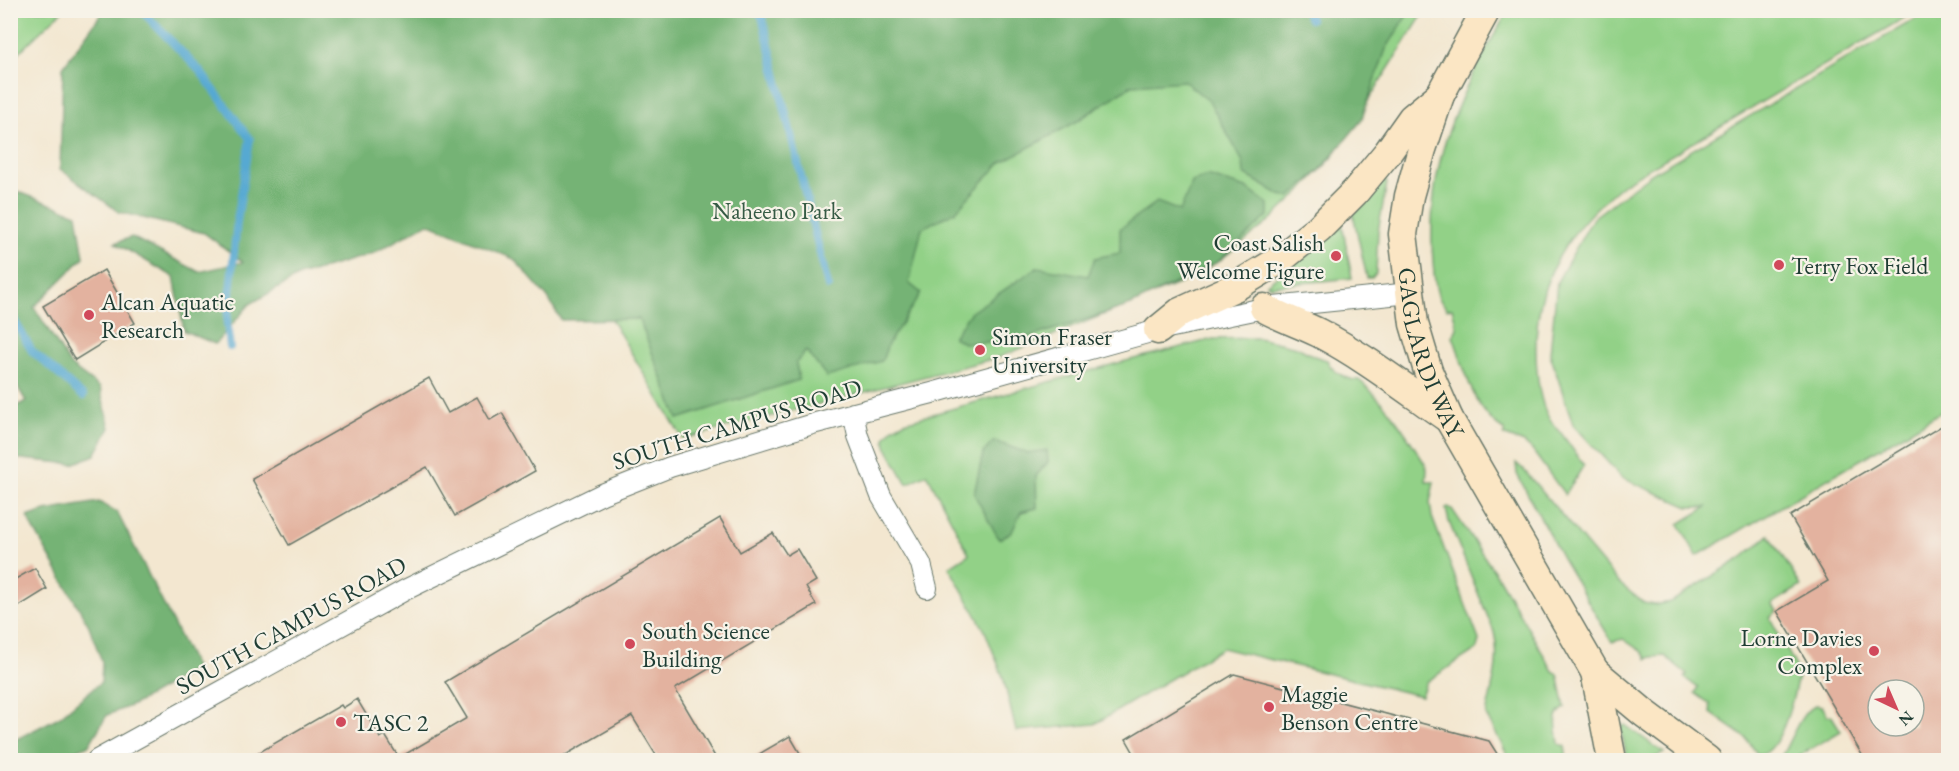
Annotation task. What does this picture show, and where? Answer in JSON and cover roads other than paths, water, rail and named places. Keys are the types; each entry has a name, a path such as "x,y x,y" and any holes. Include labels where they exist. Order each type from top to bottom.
{"street":[{"name":"GAGLARDI WAY","path":"1486,10 1440,95 1409,196 1403,234 1414,324 1428,371 1449,419 1595,672 1612,760"},
{"path":"1158,330 1180,312 1235,287 1278,261 1318,228 1355,192 1412,118 1440,95"},
{"name":"SOUTH CAMPUS ROAD","path":"98,760 407,589 602,494 670,467 853,413 1158,330 1264,308 1410,293"},
{"path":"1264,308 1317,333 1354,354 1449,419"},
{"path":"853,413 858,436 881,496 921,564 927,588"},
{"name":"GAGLARDI WAY","path":"1595,672 1644,713 1707,760"}],"waterway":[{"path":"141,10 200,71 250,139 237,221 227,323 230,347"},
{"path":"756,10 762,16 828,286"},
{"path":"1305,10 1310,19"},
{"path":"10,313 32,351 83,396"}],"place":[{"name":"Coast Salish Welcome Figure","path":"1336,256"},
{"name":"Terry Fox Field","path":"1779,265"},
{"name":"Alcan Aquatic Research","path":"89,315"},
{"name":"Simon Fraser University","path":"980,350"},
{"name":"South Science Building","path":"630,644"},
{"name":"Lorne Davies Complex","path":"1874,651"},
{"name":"Maggie Benson Centre","path":"1269,707"},
{"name":"TASC 2","path":"341,722"}],"park label":[{"name":"Naheeno Park","path":"777,210"}]}
